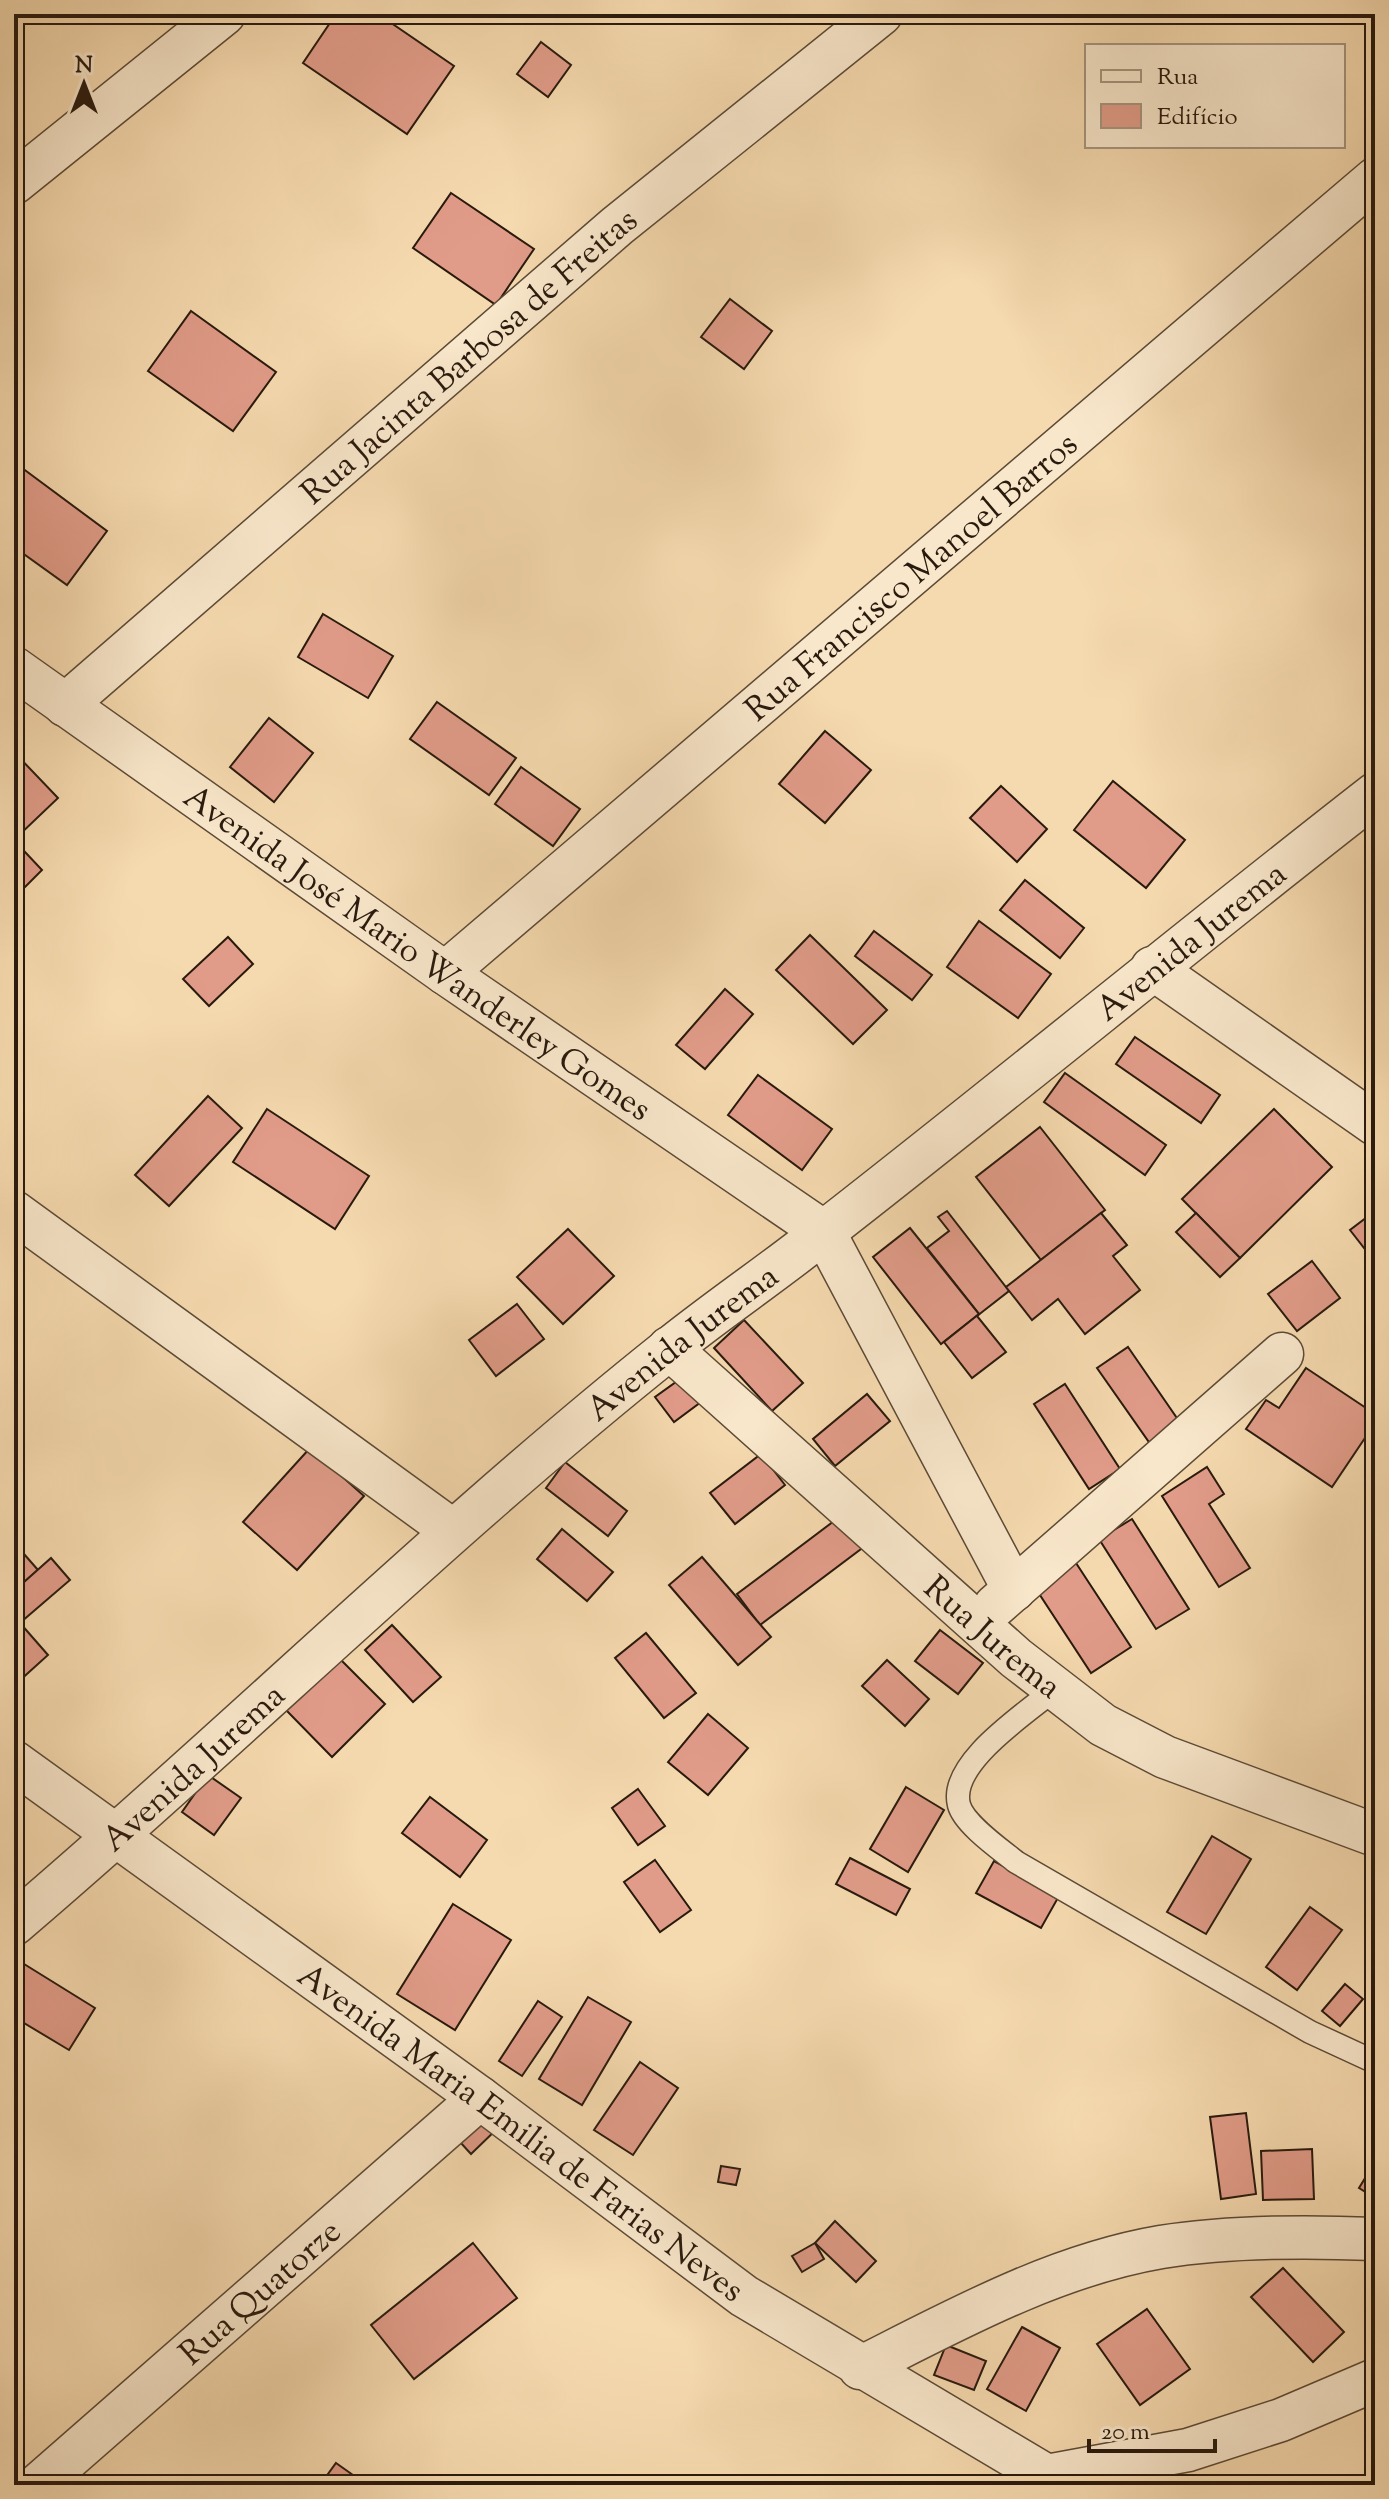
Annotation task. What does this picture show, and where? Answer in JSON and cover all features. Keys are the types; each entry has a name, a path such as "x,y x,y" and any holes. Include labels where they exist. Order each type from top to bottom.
{"street":[{"path":"14,183 224,14"},
{"name":"Rua Jacinta Barbosa de Freitas","path":"65,705 617,226 881,14"},
{"name":"Rua Francisco Manoel Barros","path":"445,973 1375,179"},
{"name":"Avenida José Mario Wanderley Gomes","path":"14,668 445,973 824,1232"},
{"name":"Avenida Jurema","path":"14,1924 118,1835 453,1531 669,1348 824,1232 1152,968 1375,794"},
{"path":"1152,968 1375,1124"},
{"path":"14,1212 453,1531"},
{"path":"824,1232 1014,1590"},
{"name":"Rua Jurema","path":"669,1348 976,1623 1103,1725 1165,1757 1375,1835"},
{"path":"976,1623 1282,1354"},
{"name":"Avenida Maria Emilia de Farias Neves","path":"14,1762 480,2098 744,2296 1054,2481"},
{"name":"Rua Quatorze","path":"38,2485 480,2098"},
{"path":"860,2368 958,2319 1071,2272 1160,2247 1304,2236 1375,2239"},
{"path":"1054,2481 1188,2450 1281,2420 1375,2380"}],"lane":[{"path":"1055,1689 973,1759 959,1783 959,1806 981,1834 1016,1862 1310,2032 1375,2062"}],"building":[{"path":"336,14 378,14 454,66 407,134 303,63"},
{"path":"541,42 571,65 548,97 517,74"},
{"path":"451,193 534,249 496,305 413,248"},
{"path":"730,299 772,331 744,369 701,337"},
{"path":"191,311 276,372 233,431 148,371"},
{"path":"14,462 107,531 67,585 14,547"},
{"path":"323,614 393,656 368,698 298,657"},
{"path":"437,702 516,758 489,795 410,739"},
{"path":"269,718 313,753 274,802 230,767"},
{"path":"825,731 871,770 825,823 779,784"},
{"path":"14,752 58,798 14,840"},
{"path":"521,767 580,809 553,846 495,804"},
{"path":"1113,781 1185,840 1146,888 1074,830"},
{"path":"1001,786 1047,829 1017,862 970,818"},
{"path":"25,852 42,870 14,898 14,863"},
{"path":"1025,880 1084,928 1060,958 1000,910"},
{"path":"979,921 1051,974 1018,1018 947,967"},
{"path":"874,931 932,975 912,1000 855,956"},
{"path":"810,935 887,1010 853,1044 776,970"},
{"path":"228,937 253,964 209,1006 183,979"},
{"path":"725,989 753,1014 705,1069 676,1045"},
{"path":"1135,1037 1220,1095 1201,1123 1116,1064"},
{"path":"1065,1073 1166,1145 1145,1175 1044,1102"},
{"path":"758,1075 832,1129 802,1170 728,1115"},
{"path":"208,1096 242,1128 169,1206 135,1175"},
{"path":"267,1109 369,1176 335,1229 233,1162"},
{"path":"1274,1109 1332,1167 1240,1258 1182,1199"},
{"path":"1040,1127 1105,1210 1041,1260 976,1177"},
{"path":"947,1211 1009,1291 977,1316 979,1314 927,1248 949,1231 938,1217"},
{"path":"1375,1211 1375,1262 1350,1230"},
{"path":"1101,1213 1127,1245 1113,1256 1140,1290 1085,1334 1058,1299 1032,1320 1006,1287"},
{"path":"1196,1213 1240,1258 1220,1277 1176,1232"},
{"path":"910,1228 979,1314 941,1344 873,1257"},
{"path":"568,1229 614,1276 563,1324 517,1277"},
{"path":"1312,1261 1340,1298 1297,1331 1268,1294"},
{"path":"517,1304 544,1339 496,1376 469,1340"},
{"path":"979,1314 977,1316 1006,1352 972,1378 944,1342"},
{"path":"744,1320 803,1383 772,1411 714,1348"},
{"path":"1128,1347 1181,1424 1151,1445 1097,1368"},
{"path":"1306,1368 1375,1414 1375,1423 1332,1487 1246,1429 1266,1400 1279,1408"},
{"path":"683,1377 701,1402 674,1422 655,1397"},
{"path":"1065,1384 1120,1469 1089,1489 1034,1404"},
{"path":"867,1394 890,1421 835,1466 813,1439"},
{"path":"310,1448 364,1496 297,1570 243,1522"},
{"path":"761,1454 785,1485 735,1524 710,1493"},
{"path":"565,1462 627,1511 608,1536 546,1488"},
{"path":"1207,1467 1224,1494 1209,1504 1250,1568 1219,1587 1162,1496"},
{"path":"842,1515 865,1546 760,1625 737,1594"},
{"path":"1132,1519 1189,1609 1156,1629 1099,1539"},
{"path":"562,1529 613,1572 587,1601 537,1559"},
{"path":"17,1546 38,1570 14,1591 14,1548"},
{"path":"702,1557 771,1637 738,1665 669,1585"},
{"path":"51,1558 70,1580 14,1628 14,1591"},
{"path":"1076,1563 1131,1647 1091,1673 1036,1589"},
{"path":"20,1623 48,1655 18,1682 14,1678 14,1628"},
{"path":"392,1625 441,1677 413,1702 365,1650"},
{"path":"940,1630 983,1663 958,1694 915,1661"},
{"path":"646,1633 696,1693 664,1718 615,1658"},
{"path":"339,1658 385,1704 332,1757 286,1710"},
{"path":"887,1660 929,1699 905,1726 862,1686"},
{"path":"708,1714 748,1748 708,1795 668,1762"},
{"path":"208,1775 241,1798 214,1835 182,1812"},
{"path":"906,1787 944,1810 908,1872 870,1849"},
{"path":"638,1789 665,1826 638,1845 612,1808"},
{"path":"430,1797 487,1840 460,1877 402,1833"},
{"path":"1212,1836 1251,1859 1206,1934 1167,1912"},
{"path":"850,1858 910,1889 896,1915 836,1884"},
{"path":"655,1860 691,1910 660,1932 624,1882"},
{"path":"994,1861 1059,1896 1041,1928 976,1893"},
{"path":"453,1904 511,1940 455,2030 397,1994"},
{"path":"1310,1907 1342,1930 1297,1990 1266,1967"},
{"path":"16,1959 95,2008 69,2050 14,2017"},
{"path":"1345,1984 1363,1999 1340,2026 1322,2011"},
{"path":"588,1997 631,2022 582,2105 539,2079"},
{"path":"538,2001 562,2017 522,2076 499,2061"},
{"path":"640,2062 678,2088 633,2155 594,2130"},
{"path":"1246,2113 1256,2194 1221,2199 1210,2117"},
{"path":"489,2114 501,2125 471,2154 460,2142"},
{"path":"1312,2149 1314,2199 1263,2200 1261,2151"},
{"path":"1375,2162 1375,2198 1359,2188"},
{"path":"721,2166 740,2169 736,2185 718,2182"},
{"path":"835,2221 876,2261 856,2282 815,2243"},
{"path":"473,2243 517,2298 414,2379 371,2325"},
{"path":"815,2243 824,2259 802,2272 792,2256"},
{"path":"1283,2268 1344,2332 1313,2362 1251,2297"},
{"path":"1147,2309 1190,2369 1140,2405 1097,2344"},
{"path":"1022,2327 1060,2348 1026,2411 987,2389"},
{"path":"946,2345 986,2361 974,2390 934,2375"},
{"path":"336,2463 367,2485 320,2485"}]}
